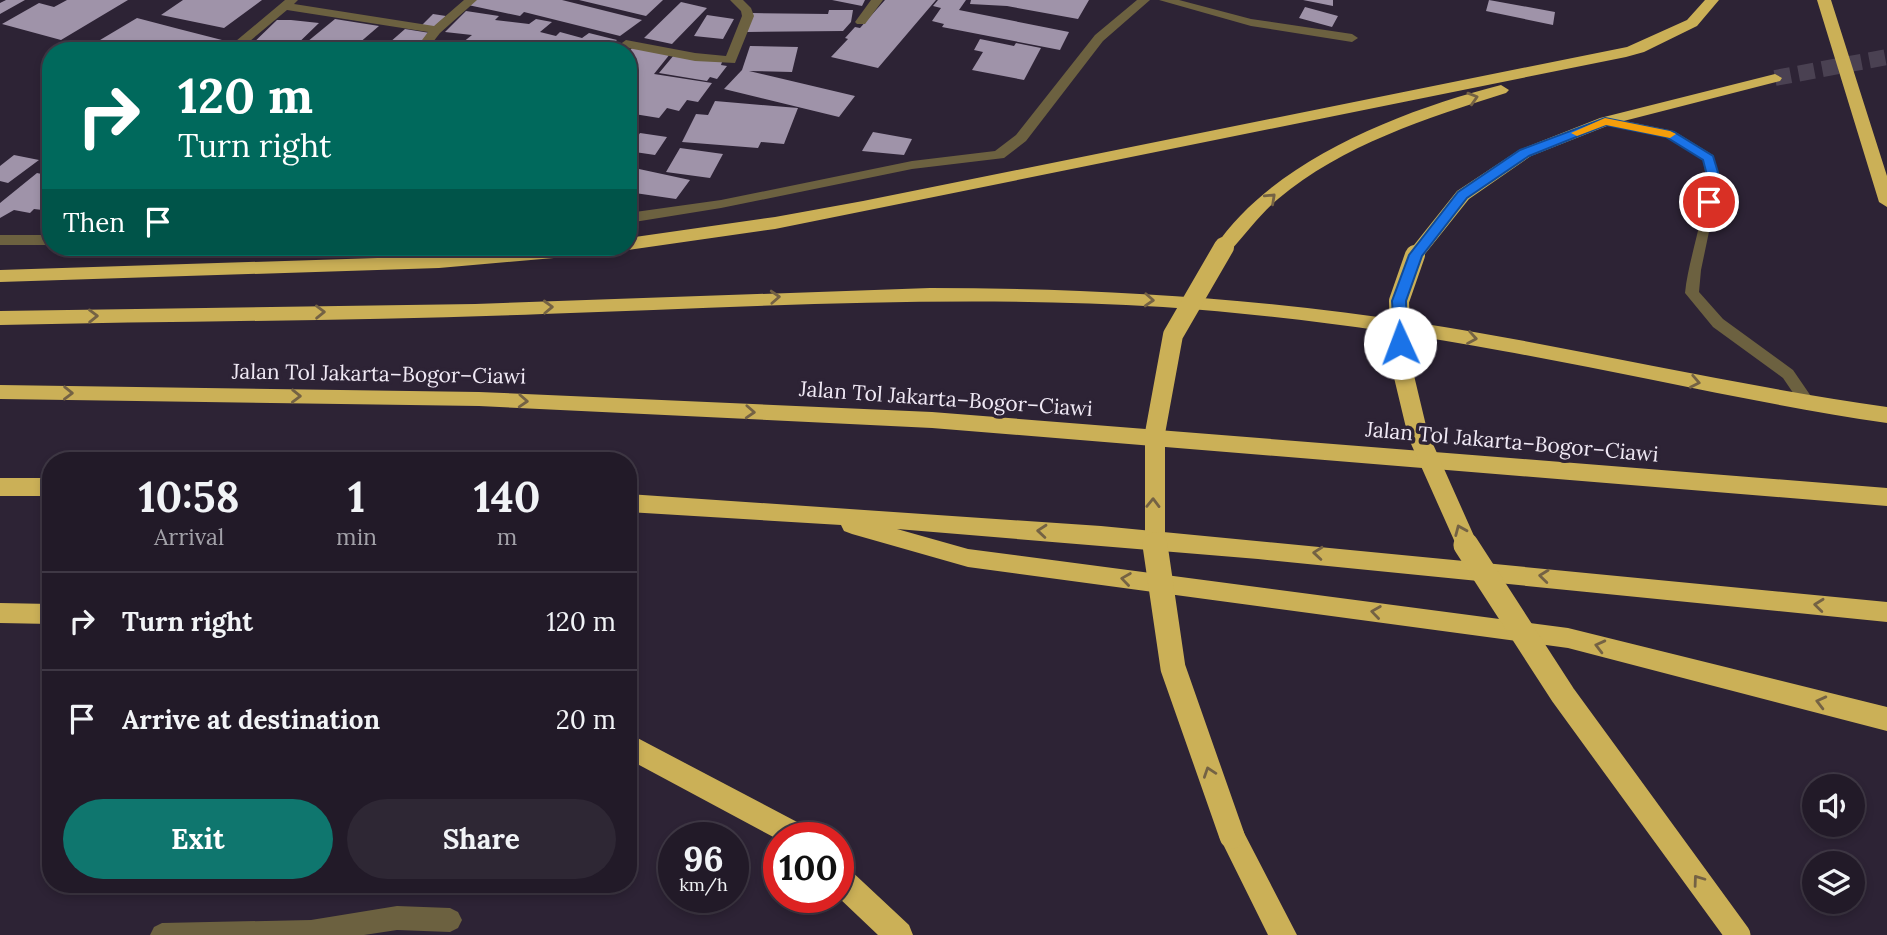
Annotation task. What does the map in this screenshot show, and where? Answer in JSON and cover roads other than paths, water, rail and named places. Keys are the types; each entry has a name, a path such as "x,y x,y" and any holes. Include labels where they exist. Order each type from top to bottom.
{"highway":[{"path":"1283,935 1231,836 1173,668 1153,535 1155,433 1173,335 1224,247 1274,193 1346,146 1433,110 1639,49 1692,23 1712,0"},
{"path":"1824,0 1887,202"},
{"path":"637,243 775,223 863,206 1639,49"},
{"path":"1738,935 1563,695 1465,543 1418,435 1401,364 1399,301 1415,255 1463,195 1525,153 1605,121 1775,78"},
{"path":"0,276 439,262 508,256"},
{"path":"0,318 542,308 816,295 1080,297 1251,308 1424,330 1809,405 1887,415"},
{"name":"Jalan Tol Jakarta–Bogor–Ciawi","path":"0,392 479,399 932,420 1887,497"},
{"path":"0,487 42,487"},
{"path":"637,503 806,512 1343,555 1887,612"},
{"path":"806,512 968,558 1568,638 1887,719"},
{"path":"0,613 42,614"},
{"path":"637,750 769,822"},
{"path":"854,892 899,935"}],"street":[{"path":"427,42 436,30 471,0"},
{"path":"637,46 695,57 731,60 748,16 743,5 736,0"},
{"path":"861,22 877,0"},
{"path":"637,217 721,204 912,165 999,155 1021,138 1099,38 1144,0"},
{"path":"1165,0 1222,16 1352,38"},
{"path":"241,42 288,3 436,30"},
{"path":"0,240 42,240"},
{"path":"162,935 311,932 397,918 450,920"}],"lane":[{"path":"1605,121 1670,134 1709,158 1714,179 1694,270 1692,293 1718,323 1788,374 1809,405"}],"tunnel":[{"path":"1775,78 1887,57"}]}
